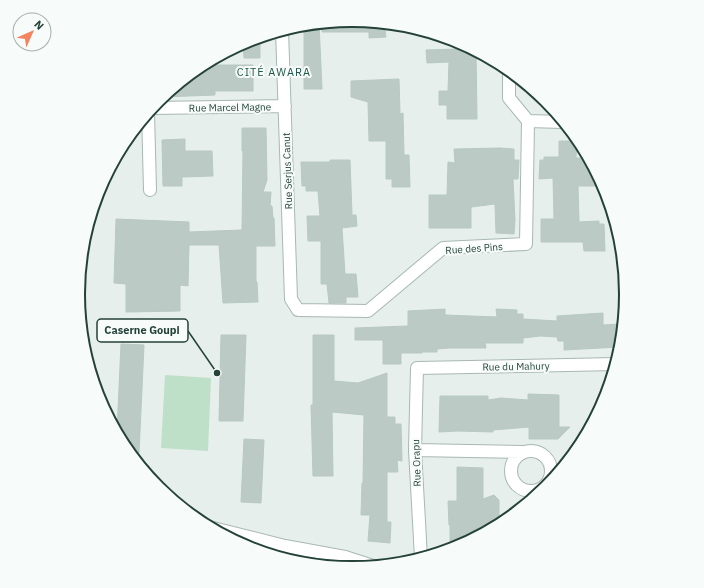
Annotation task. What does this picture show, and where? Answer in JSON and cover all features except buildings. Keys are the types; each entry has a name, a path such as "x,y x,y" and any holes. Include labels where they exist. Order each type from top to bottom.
{"street":[{"name":"Rue Serjus Canut","path":"282,36 291,298 298,310"},
{"path":"509,78 509,98 528,121 556,122"},
{"name":"Rue Marcel Magne","path":"160,108 285,106"},
{"path":"148,121 150,190"},
{"name":"Rue des Pins","path":"298,310 368,312 443,248 526,244 528,121"},
{"name":"Rue du Mahury","path":"417,368 610,364"},
{"name":"Rue Orapu","path":"417,368 414,450 421,552"},
{"path":"414,450 523,452"},
{"path":"235,534 337,560"}],"green space":[{"path":"165,375 211,378 208,451 161,448"}],"place":[{"name":"Caserne Goupi","path":"217,373"}],"district":[{"name":"CITÉ AWARA","path":"274,72"}]}
